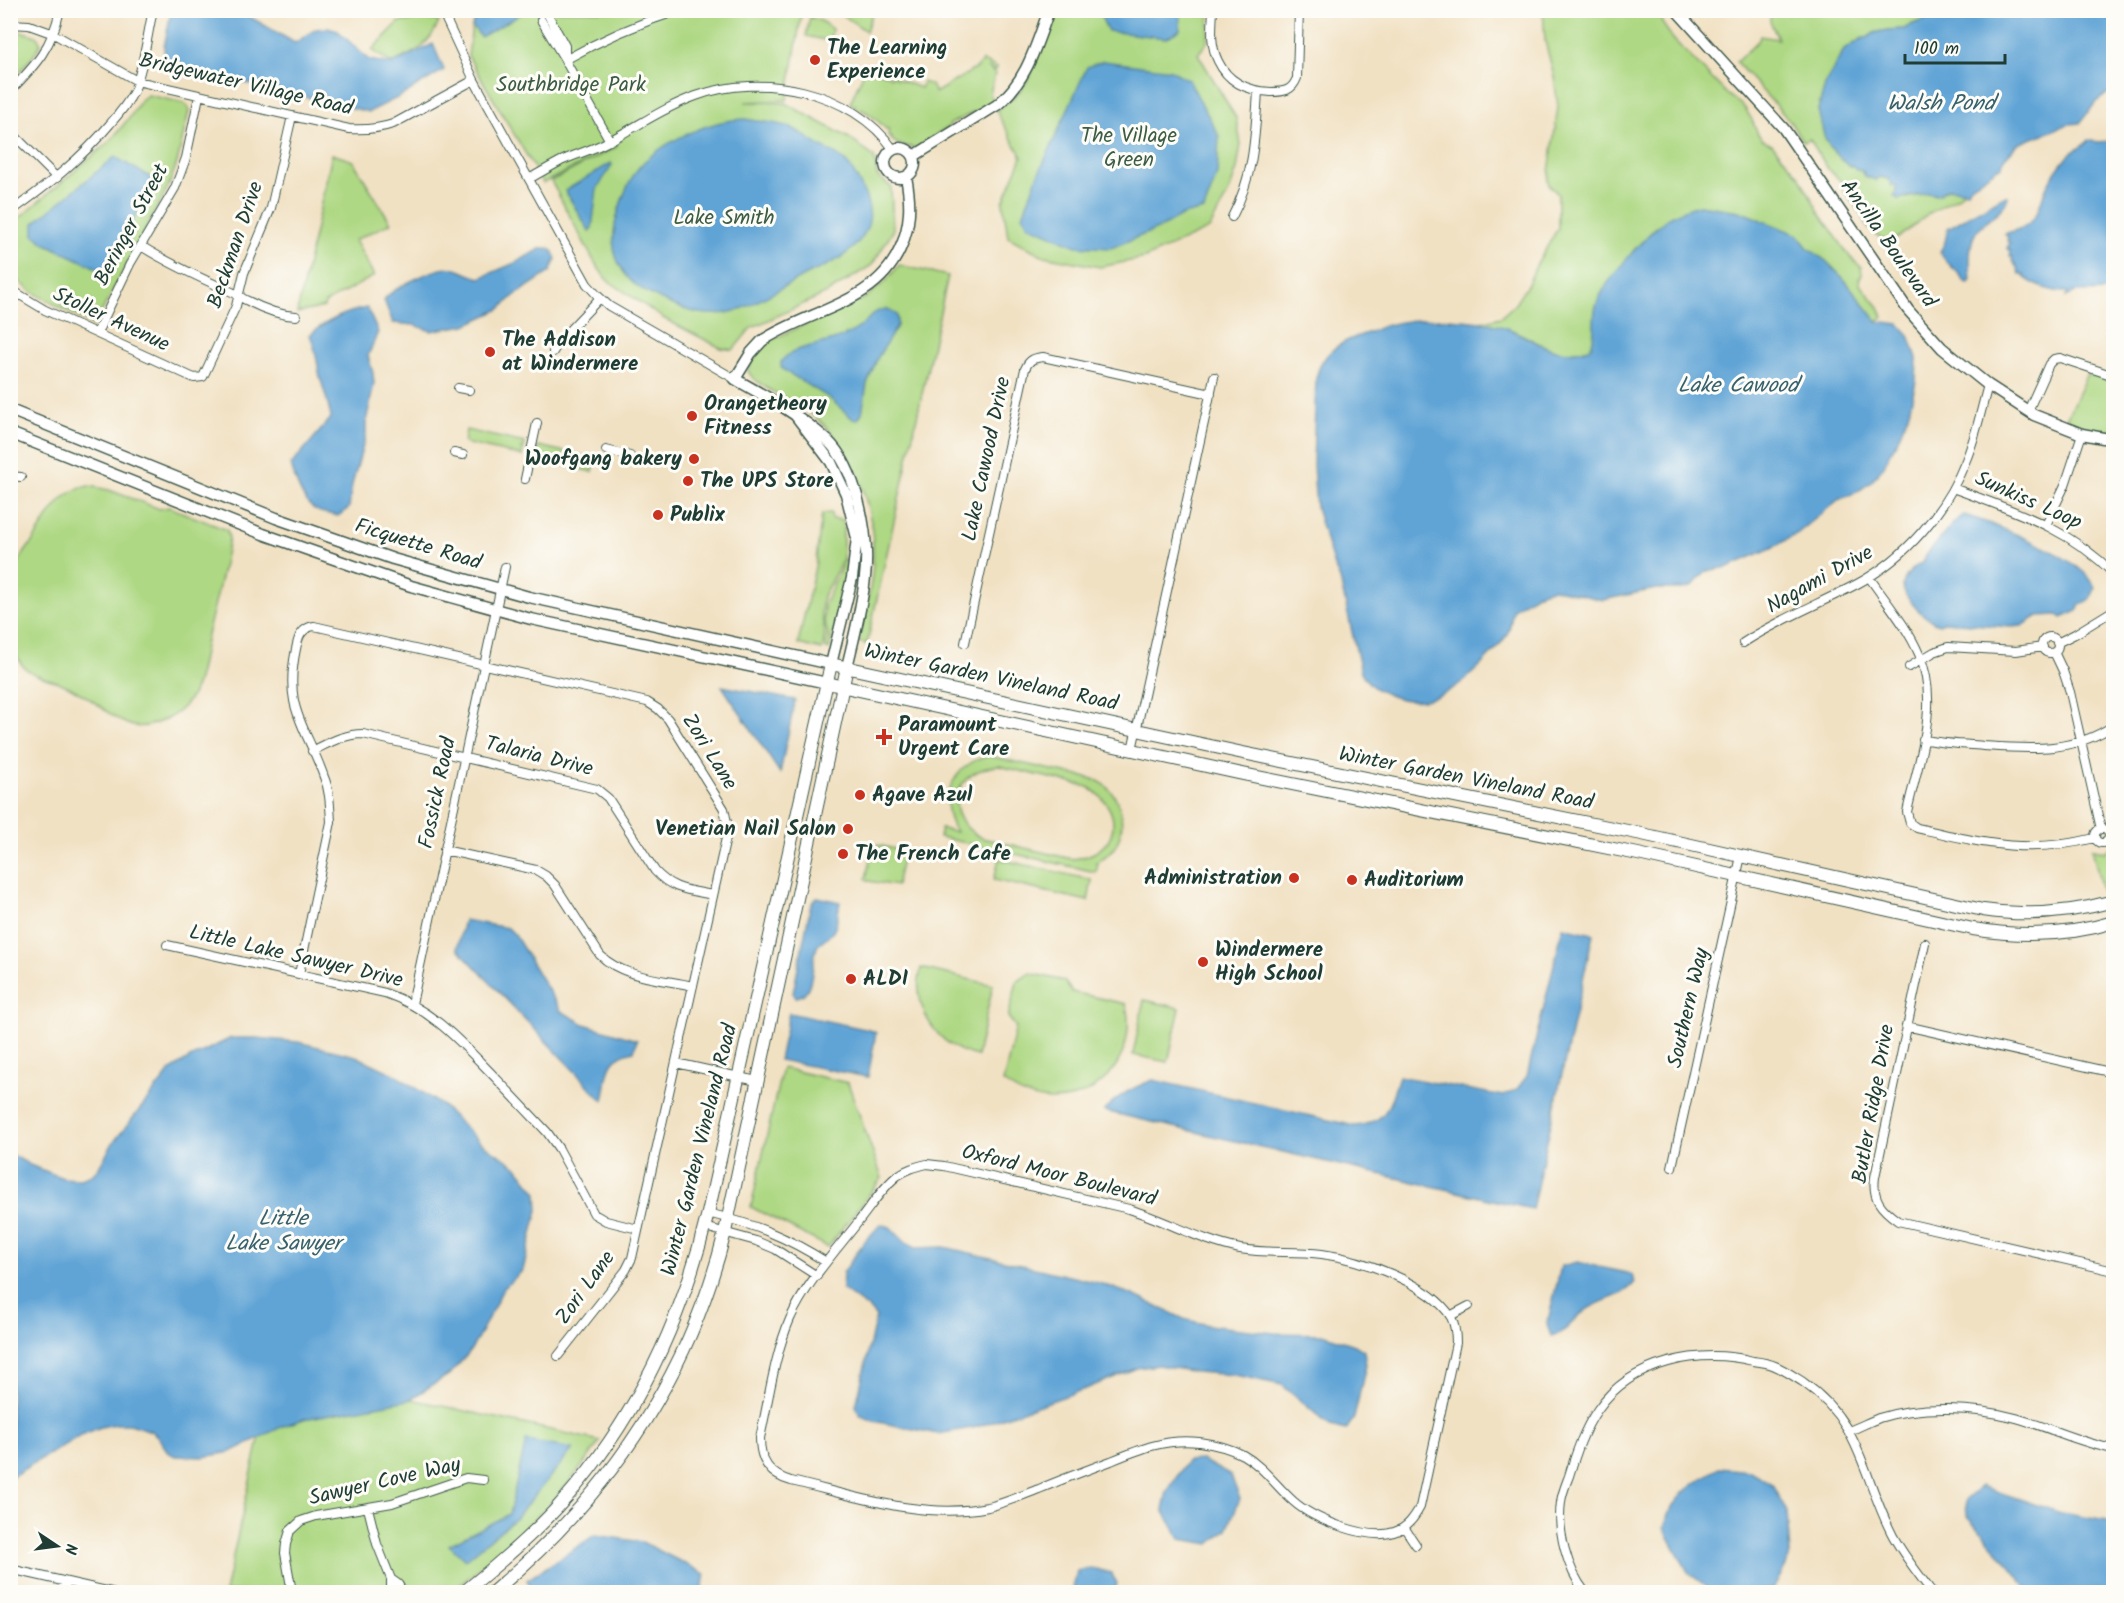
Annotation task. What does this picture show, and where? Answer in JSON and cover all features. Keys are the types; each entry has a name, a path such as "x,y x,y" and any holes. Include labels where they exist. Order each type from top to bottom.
{"main road":[{"name":"Winter Garden Vineland Road","path":"464,1593 530,1536 580,1481 616,1434 643,1389 664,1347 685,1294 705,1227 831,664 1243,753 1741,856 1995,912 2056,913 2114,901"},
{"path":"843,686 847,667"},
{"name":"Winter Garden Vineland Road","path":"827,683 1238,773 1544,834 1961,927 1998,933 2060,933 2114,922"},
{"name":"Winter Garden Vineland Road","path":"493,1593 536,1556 567,1524 602,1482 648,1418 692,1332 718,1261 725,1232 843,686"},
{"path":"1544,834 1548,815"}],"street":[{"path":"10,92 47,49 54,34 60,10"},
{"path":"10,212 57,178 107,129 127,102 137,81 153,10"},
{"path":"424,10 433,14 444,12 474,80 578,269 600,298 624,315 796,416 851,493 864,531 866,575 847,667"},
{"path":"565,60 600,40 634,25 680,10"},
{"path":"914,156 1008,95 1026,71 1049,10"},
{"path":"1213,10 1212,44 1218,62 1229,77 1245,87 1258,91 1281,92 1286,91 1297,78 1299,10"},
{"name":"Ancilla Boulevard","path":"1676,10 1791,138 1919,324 1948,354 1988,385 2028,411 2082,434 2114,440"},
{"path":"544,17 610,141"},
{"name":"Bridgewater Village Road","path":"10,24 29,25 54,34 137,81 350,129 364,130 393,124 474,80"},
{"path":"529,179 561,161 588,152 610,141 694,96 714,90 751,86 787,89 835,102 866,120 894,150"},
{"path":"1232,217 1246,187 1252,165 1258,91"},
{"name":"Beringer Street","path":"97,333 119,286 166,205 180,176 199,96"},
{"name":"Beckman Drive","path":"199,379 205,374 236,306 244,273 271,208 292,116"},
{"path":"10,131 57,178"},
{"path":"907,149 914,156 914,170 906,177 896,177 888,172 887,157 894,150 907,149"},
{"path":"735,379 751,353 762,341 864,291 884,274 897,255 907,230 910,203 906,177"},
{"path":"141,246 181,269 246,301 282,315 296,316"},
{"name":"Stoller Avenue","path":"10,289 45,310 199,379"},
{"path":"553,352 560,340 600,298"},
{"name":"Lake Cawood Drive","path":"965,643 1028,362 1035,357 1043,357 1211,394"},
{"path":"2028,411 2049,364 2054,358 2114,376"},
{"path":"1132,750 1215,377"},
{"name":"Nagami Drive","path":"1743,643 1869,577 1919,535 1953,488 1969,454 1988,385"},
{"path":"458,388 469,390"},
{"name":"Ficquette Road","path":"10,410 312,531 412,565 500,590 831,664"},
{"path":"525,479 537,423"},
{"name":"Ficquette Road","path":"10,433 312,553 419,589 497,610 827,683"},
{"path":"2046,525 2065,485 2082,434"},
{"path":"606,450 630,456"},
{"path":"10,476 21,477"},
{"name":"Sunkiss Loop","path":"1953,488 2046,525 2080,544 2114,574"},
{"path":"831,664 852,578 857,538 851,493"},
{"name":"Fossick Road","path":"412,1004 505,567"},
{"path":"1869,577 1907,631 1922,660 1928,700 1923,739 1907,812 1908,820 1914,827 2010,847 2046,847 2095,838"},
{"path":"2058,643 2114,610"},
{"name":"Zori Lane","path":"312,751 295,709 292,687 293,663 298,640 301,632 314,626 647,702 668,719 723,809 727,822 726,838 632,1258 626,1270 558,1356"},
{"path":"2043,647 2044,641 2049,638 2055,639 2058,643"},
{"path":"2054,652 2058,643"},
{"path":"1909,667 1948,647 2016,651 2043,647"},
{"path":"2043,647 2048,652 2054,652"},
{"path":"2054,652 2067,682 2101,829"},
{"path":"1923,739 2032,749 2053,748 2081,741 2114,724"},
{"name":"Talaria Drive","path":"312,751 352,734 363,734 597,789 608,798 664,882 677,888 713,895"},
{"path":"299,974 331,822 330,798 324,777 312,751"},
{"path":"2101,829 2111,833 2106,843 2099,843 2095,838 2096,832 2101,829"},
{"path":"444,850 536,870 555,885 600,955 609,964 621,971 693,986"},
{"name":"Southern Way","path":"1672,1167 1741,856"},
{"name":"Butler Ridge Drive","path":"1925,943 1875,1177 1875,1197 1884,1212 1898,1221 2114,1271"},
{"name":"Little Lake Sawyer Drive","path":"166,945 385,993 412,1004 435,1018 457,1037 547,1132 594,1214 606,1221 638,1229"},
{"path":"1906,1026 2114,1073"},
{"path":"676,1063 758,1081"},
{"name":"Oxford Moor Boulevard","path":"1404,1527 1394,1532 1372,1533 1329,1523 1313,1516 1293,1502 1263,1470 1244,1456 1222,1447 1199,1442 1175,1441 1149,1446 990,1506 933,1512 781,1479 773,1474 764,1462 760,1450 760,1438 781,1344 798,1304 826,1262 883,1190 911,1167 927,1164 1129,1209 1211,1241 1241,1249 1320,1254 1349,1259 1401,1278 1427,1294 1450,1316"},
{"path":"708,1214 728,1218 782,1236 826,1262"},
{"path":"705,1227 775,1249 817,1276"},
{"path":"775,1249 782,1236"},
{"path":"1416,1545 1404,1527 1414,1518 1420,1507 1449,1378 1456,1343 1454,1324 1450,1316 1469,1306"},
{"path":"1582,1592 1561,1537 1561,1502 1581,1440 1598,1408 1621,1386 1643,1372 1679,1358 1704,1356 1741,1358 1775,1366 1804,1383 1835,1410 1858,1448 1893,1536 1932,1593"},
{"path":"1849,1431 1880,1418 1913,1411 1949,1409 1982,1411 2016,1418 2076,1440 2114,1449"},
{"name":"Sawyer Cove Way","path":"292,1593 285,1544 295,1525 307,1518 368,1508 412,1497 466,1478 483,1480"},
{"path":"368,1508 379,1551 391,1579 393,1593"},
{"path":"10,1569 111,1593"},
{"path":"391,1579 398,1584 403,1593"},
{"path":"62,1593 64,1582"}],"green space":[{"path":"1543,10 1659,11 1662,23 1673,39 1727,94 1744,107 1758,134 1772,144 1799,176 1819,212 1850,257 1861,267 1860,284 1879,307 1883,317 1877,321 1844,279 1826,261 1808,248 1798,235 1739,211 1699,205 1655,228 1634,250 1596,305 1594,341 1591,347 1579,351 1558,351 1504,327 1480,322 1501,317 1515,304 1558,228 1558,194 1549,185 1548,180 1558,107 1554,76 1545,41"},
{"path":"1900,10 1918,15 1939,12 1938,16 1904,29 1874,33 1844,50 1826,82 1818,110 1830,147 1848,166 1858,168 1865,176 1875,180 1880,177 1888,179 1896,185 1896,193 1907,198 1928,193 1936,195 1952,188 1964,191 1958,197 1928,214 1898,238 1890,240 1882,239 1868,228 1860,212 1843,190 1840,180 1828,169 1810,139 1803,142 1789,120 1736,62 1759,40 1760,36 1778,39 1770,21 1771,11"},
{"name":"Southbridge Park","path":"480,11 802,11 787,100 745,102 785,103 849,138 874,157 877,176 891,187 893,231 872,265 827,293 751,328 733,350 721,348 663,318 606,279 551,181 618,146 543,183 468,56 472,26"},
{"path":"837,11 873,11 866,31"},
{"name":"The Village Green","path":"1053,11 1210,11 1208,41 1198,54 1236,118 1241,144 1237,169 1229,192 1209,229 1145,258 1100,267 1044,256 1008,237 1003,202 1022,157 996,111 1013,98 1025,84 1039,54"},
{"path":"413,15 421,15 439,22 426,43 391,63 372,50 399,22 412,21"},
{"path":"810,17 832,29 830,41 806,36"},
{"path":"11,32 23,32 36,36 41,43 34,55 11,81"},
{"path":"983,61 997,68 994,71 988,67 995,74 990,93 994,102 950,124 949,127 916,148 898,144 892,140 892,137 888,135 889,129 850,103 866,67 892,77 894,72 897,73 895,78 920,88 923,82 931,85 935,93 975,69"},
{"path":"148,95 184,103 188,106 189,111 177,163 169,185 94,326 32,292 11,274 11,225 110,141 142,99"},
{"path":"332,154 353,161 391,223 355,240 374,276 325,303 324,307 297,313"},
{"path":"899,265 948,276 867,644 858,642 871,581 873,540 865,497 857,476 835,438 821,422 804,409 764,386 748,371 753,357 768,341 865,298 885,282"},
{"path":"2087,374 2113,382 2114,424 2112,434 2097,430 2089,431 2066,419"},
{"path":"466,430 525,443 524,448 520,448 523,449 522,456 464,443"},
{"path":"539,446 596,459 593,472 536,459"},
{"path":"89,486 109,490 160,509 169,507 227,530 229,538 225,561 201,670 193,694 176,713 149,725 127,724 69,687 31,672 21,664 15,650 9,606 10,585 15,568 61,501 78,489"},
{"path":"831,513 832,519 843,520 843,559 823,596 821,612 825,634 822,650 798,644 815,567 822,514"},
{"path":"844,561 849,561 848,574 829,650 825,648 828,634 824,622 824,605"},
{"path":"989,756 1093,779 1110,790 1120,808 1121,829 1114,848 1095,863 1098,864 1096,872 939,837 941,829 956,832 950,820 948,796 957,775 976,760","holes":["999,766 1088,787 1101,797 1109,808 1113,819 1112,830 1108,841 1100,849 1088,856 1072,859 982,838 969,829 960,818 957,807 957,795 962,785 971,776 983,769"]},
{"path":"873,845 904,851 896,886 866,879"},
{"path":"2113,846 2113,888 2102,891 2092,848 2104,852"},
{"path":"999,859 1092,880 1088,901 994,880"},
{"path":"921,968 993,985 977,1056 950,1044 930,1024 920,997"},
{"path":"1030,973 1064,981 1072,992 1126,1004 1128,1031 1122,1054 1110,1074 1093,1088 1073,1097 1050,1100 1026,1095 1003,1082 1016,1027 1008,1017 1017,982"},
{"path":"1144,1000 1180,1008 1168,1062 1133,1055"},
{"path":"782,1068 848,1083 882,1178 828,1247 751,1207"},
{"path":"275,1369 600,1441 563,1490 545,1509 506,1546 451,1592 225,1592"}],"water":[{"path":"480,10 526,11 481,37 472,26"},
{"name":"Walsh Pond","path":"1942,10 2113,11 2113,90 2096,102 2080,123 2069,124 2018,144 2001,166 1967,191 1948,189 1939,195 1928,193 1898,199 1894,196 1896,185 1892,186 1888,179 1880,177 1875,180 1865,176 1863,171 1857,170 1852,165 1848,166 1830,147 1824,136 1818,110 1826,82 1844,50 1874,33 1904,29 1938,16"},
{"path":"171,11 240,11 295,43 316,29 328,28 338,31 369,60 392,64 433,44 444,70 369,112 165,64 164,47"},
{"path":"1104,11 1180,11 1180,30 1166,38 1108,31 1101,17"},
{"path":"1103,61 1171,70 1189,80 1219,136 1217,175 1204,210 1183,215 1160,228 1111,248 1076,246 1028,225 1023,215 1037,177 1087,67"},
{"name":"Lake Smith","path":"745,119 788,127 844,160 853,171 868,203 870,218 868,225 861,240 840,258 755,303 718,314 690,311 652,295 638,287 626,276 618,262 614,248 618,213 627,188 639,167 656,152 667,144 705,127"},
{"path":"2089,140 2113,141 2113,291 2075,292 2065,297 2067,292 2038,286 2024,275 2020,275 2012,261 2013,257 2010,256 2011,251 2007,248 2010,243 2005,234 2024,227 2034,218 2057,170 2070,154"},
{"path":"115,157 150,177 154,185 103,271 44,243 34,235 34,223"},
{"path":"611,163 612,165 597,189 592,228 589,231 566,190"},
{"path":"2008,196 2004,206 1973,237 1970,262 1971,280 1969,283 1965,282 1940,252 1948,228 2002,197"},
{"name":"Lake Cawood","path":"1699,205 1739,211 1798,235 1808,248 1826,261 1844,279 1877,321 1899,324 1909,335 1917,358 1916,381 1909,412 1884,465 1871,482 1857,492 1838,500 1798,533 1776,546 1728,567 1707,571 1691,587 1656,589 1603,600 1561,590 1551,589 1540,592 1513,609 1509,630 1501,643 1482,664 1451,689 1440,695 1416,701 1389,695 1376,689 1361,672 1340,579 1316,508 1313,465 1316,378 1323,361 1334,348 1358,336 1401,322 1427,319 1466,320 1505,327 1551,349 1576,351 1591,347 1596,306 1617,270 1664,221"},
{"path":"540,249 552,250 556,259 550,272 515,295 500,309 466,325 431,331 414,325 393,323 384,300 416,279 446,268 453,268 480,278"},
{"path":"367,308 378,332 368,356 374,384 366,422 366,435 352,485 349,508 338,516 320,512 306,501 299,489 291,465 331,418 310,335 336,318"},
{"path":"888,309 897,315 897,326 878,357 867,384 862,413 858,419 853,419 828,397 781,367 781,362 792,352 846,335 859,328 876,312"},
{"path":"1964,515 2016,534 2075,565 2088,577 2095,588 2091,598 2079,606 2078,611 2062,618 2058,615 2038,616 2022,626 1944,622 1939,624 1928,618 1908,598 1903,583 1910,572 1923,562 1923,559 1954,522"},
{"path":"722,686 795,700 780,773"},
{"path":"818,897 840,902 836,923 834,930 817,947 806,991 796,997 793,993 810,908"},
{"path":"464,920 508,928 515,935 561,1011 584,1024 637,1040 634,1051 617,1058 610,1068 603,1101 457,948"},
{"path":"1563,927 1593,934 1532,1209 1104,1111 1126,1092 1153,1080 1355,1126 1367,1124 1382,1116 1390,1103 1399,1076 1503,1096 1517,1089 1527,1076"},
{"path":"789,1013 876,1033 868,1077 779,1060"},
{"name":"Little Lake Sawyer","path":"231,1038 298,1042 356,1056 394,1074 443,1106 480,1142 516,1166 537,1193 538,1210 523,1270 503,1289 468,1354 450,1374 409,1400 304,1419 283,1426 231,1452 203,1457 175,1456 168,1452 151,1431 129,1424 116,1424 79,1436 11,1477 11,1154 30,1165 63,1178 80,1179 92,1175 113,1143 171,1070"},
{"path":"881,1224 890,1227 905,1242 915,1248 944,1247 1099,1283 1133,1295 1184,1319 1208,1325 1274,1333 1323,1334 1355,1345 1364,1351 1366,1365 1354,1418 1346,1430 1330,1426 1282,1385 1235,1375 1195,1372 1158,1365 1137,1368 1088,1388 977,1427 938,1434 873,1421 861,1416 856,1406 876,1317 842,1289 843,1273 864,1242"},
{"path":"1577,1262 1631,1274 1635,1282 1624,1292 1580,1314 1566,1329 1551,1336 1547,1325 1561,1266"},
{"path":"526,1441 573,1449 516,1518 465,1560 449,1545 509,1514"},
{"path":"1202,1460 1231,1476 1240,1499 1227,1529 1210,1544 1180,1539 1163,1510 1167,1492 1187,1461"},
{"path":"1719,1468 1750,1471 1772,1484 1787,1512 1790,1555 1773,1590 1713,1592 1688,1572 1664,1528 1672,1507 1684,1492"},
{"path":"1981,1486 2061,1513 2113,1522 2113,1592 2030,1592 1967,1516 1966,1500"},
{"path":"595,1535 642,1542 705,1574 702,1592 534,1592 527,1580"},
{"path":"1091,1568 1111,1573 1117,1583 1115,1592 1072,1592 1077,1571"}],"place":[{"name":"The Learning Experience","path":"815,60"},
{"name":"The Addison at Windermere","path":"490,352"},
{"name":"Orangetheory Fitness","path":"692,416"},
{"name":"Woofgang bakery","path":"694,459"},
{"name":"The UPS Store","path":"688,481"},
{"name":"Publix","path":"658,515"},
{"name":"Paramount Urgent Care","path":"884,737"},
{"name":"Agave Azul","path":"860,795"},
{"name":"Venetian Nail Salon","path":"848,829"},
{"name":"The French Cafe","path":"843,854"},
{"name":"Administration","path":"1294,878"},
{"name":"Auditorium","path":"1352,880"},
{"name":"Windermere High School","path":"1203,962"},
{"name":"ALDI","path":"851,979"}]}
